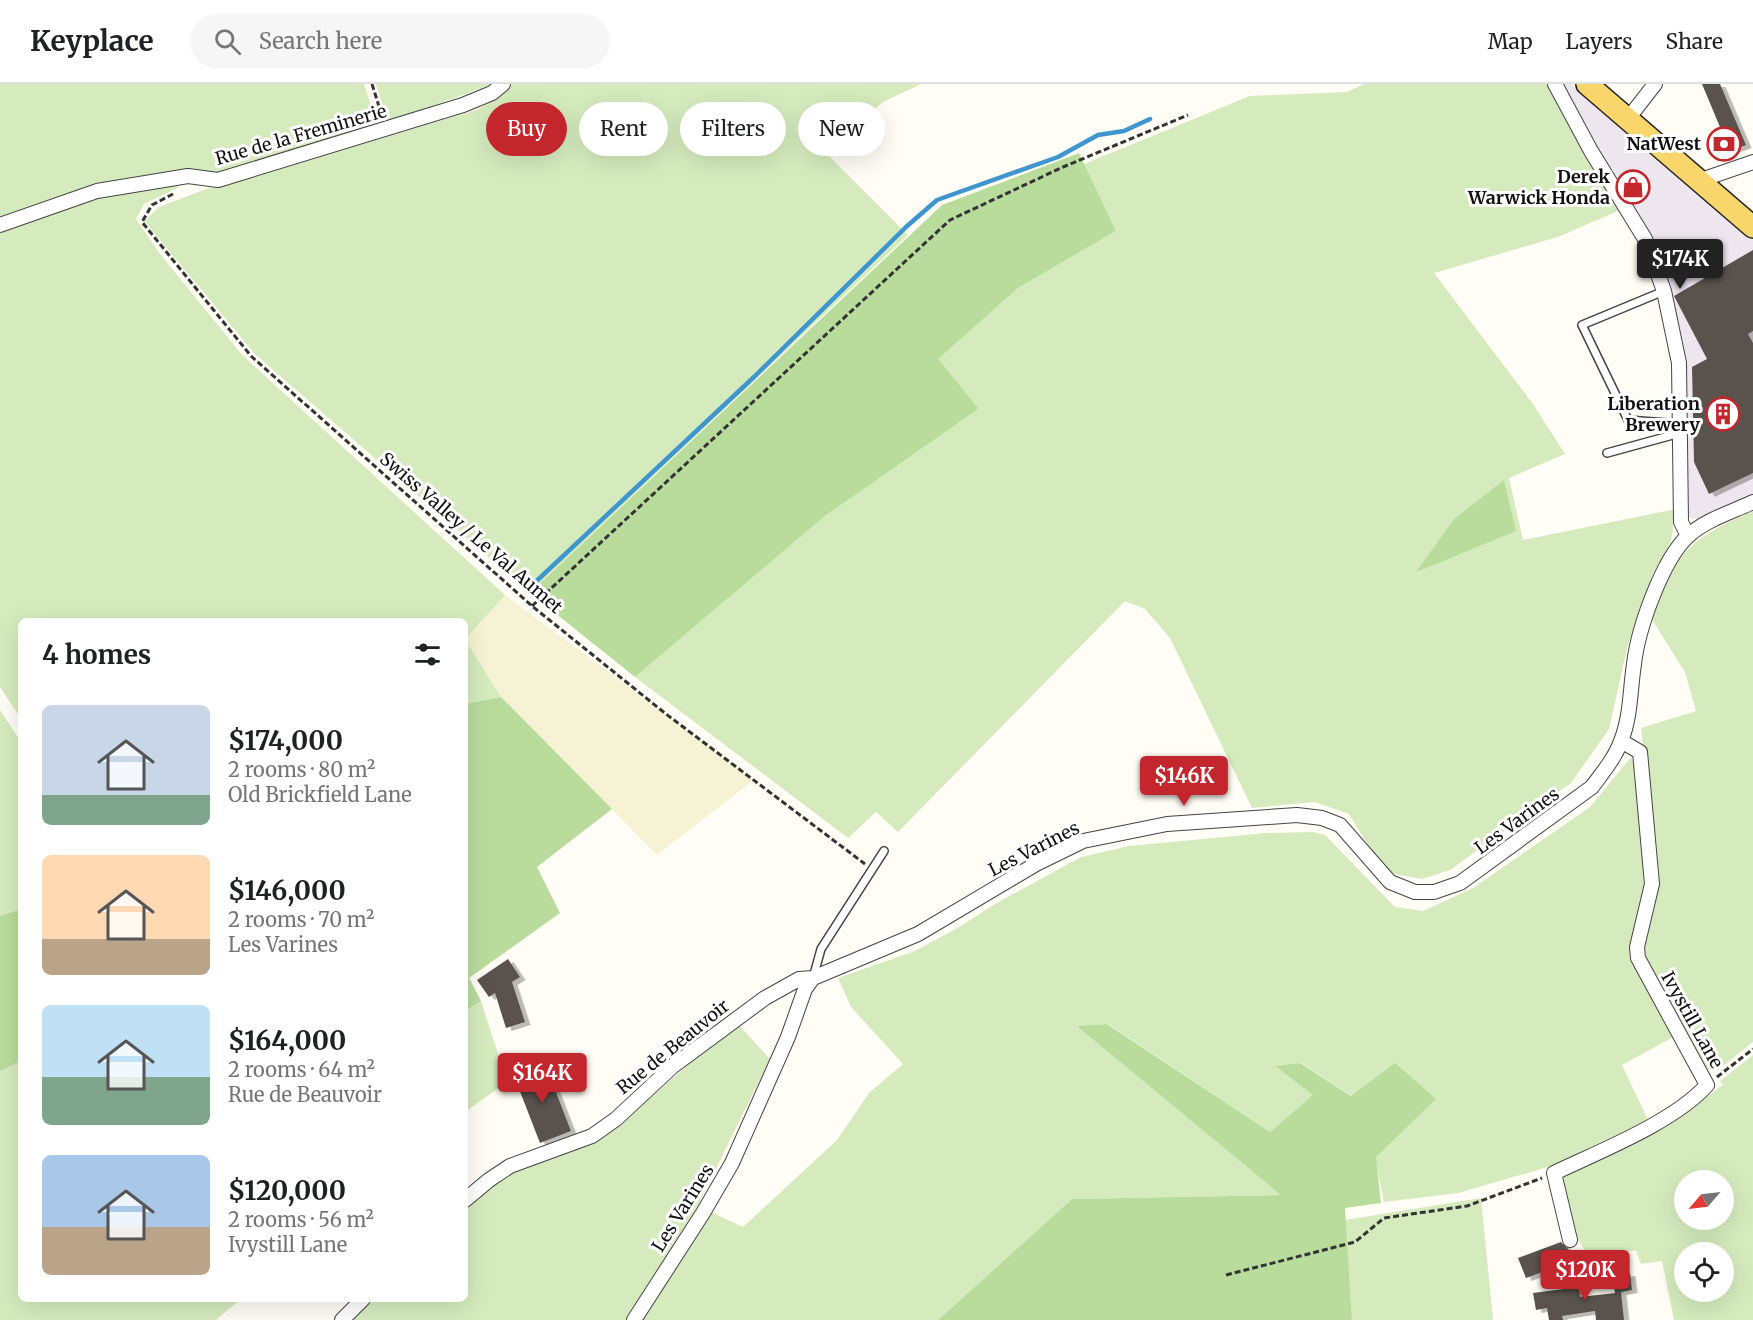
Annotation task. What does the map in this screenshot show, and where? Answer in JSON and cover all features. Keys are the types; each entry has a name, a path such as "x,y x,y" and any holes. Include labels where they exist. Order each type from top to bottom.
{"main road":[{"path":"1587,84 1698,182 1753,227"}],"street":[{"name":"Rue de la Freminerie","path":"0,225 97,191 188,176 218,180 463,105 492,93 503,84"},
{"path":"1555,84 1591,151 1644,239 1664,291 1679,363 1681,522 1689,536"},
{"path":"1627,120 1655,84"},
{"path":"1698,182 1753,162"},
{"name":"Les Varines","path":"634,1320 732,1164 783,1047 805,989 813,978 918,934 1035,864 1083,841 1167,824 1297,815 1322,818 1340,825 1390,882 1415,892 1434,892 1460,883 1592,787 1608,765 1621,741 1628,715 1634,662 1645,618 1668,563 1689,536 1711,521 1753,502"},
{"name":"Ivystill Lane","path":"1554,1173 1649,1127 1696,1097 1707,1085 1638,958 1637,947 1652,884 1640,752 1621,741"},
{"name":"Rue de Beauvoir","path":"468,1198 510,1166 592,1136 616,1119 674,1066 765,998 800,979 813,978"},
{"path":"1554,1173 1570,1240"},
{"path":"342,1320 360,1302"}],"lane":[{"path":"1664,291 1582,325 1628,420 1680,429"},
{"path":"1607,453 1680,429"},
{"path":"813,978 821,949 884,851"}],"path":[{"path":"372,84 386,129"},
{"path":"532,606 950,220 1063,167 1188,115"},
{"name":"Swiss Valley / Le Val Aumet","path":"188,176 184,188 152,205 142,222 251,356 532,606 666,714 872,869"},
{"path":"1707,1085 1753,1049"},
{"path":"1227,1275 1355,1242 1384,1218 1467,1206 1554,1173"}],"shaded area":[{"path":"1560,84 1571,84 1753,240 1753,494 1703,517 1692,519 1686,514 1671,296"},
{"path":"243,356 505,595 754,780 657,855 501,697 468,643 468,618 462,618"}],"green space":[{"path":"0,84 364,84 378,127 214,173 176,172 0,220"},
{"path":"376,84 493,84 388,122"},
{"path":"512,84 921,84 883,102 798,102 798,156 829,156 908,235 530,593 255,354 144,221 159,207 206,189 476,110 486,104 486,156 567,156 567,102 490,102"},
{"path":"1364,84 1547,84 1620,210 1558,237 1434,273 1533,404 1565,454 1509,478 1523,540 1676,509 1671,541 1653,573 1628,644 1609,729 1571,783 1450,870 1422,879 1394,874 1378,861 1349,814 1314,802 1252,808 1170,638 1145,609 1125,601 898,832 876,812 848,838 635,677 825,516 977,408 937,359 1018,288 1116,231 1084,164 1250,96 1347,92"},
{"path":"1079,153 1116,231 1018,288 938,359 978,408 975,411 825,516 635,677 530,593 942,205"},
{"path":"178,182 177,188 144,204 136,219 160,254 243,356 505,595 468,636 468,618 18,618 18,714 0,687 0,229 117,190"},
{"path":"1504,480 1516,531 1416,572 1454,519"},
{"path":"1753,511 1753,1042 1718,1070 1705,1070 1643,955 1658,889 1641,728 1696,711 1685,672 1651,618 1672,573 1690,547 1720,527"},
{"path":"468,644 501,697 468,703"},
{"path":"501,697 612,809 537,867 560,913 469,978 481,1001 468,1009 468,703"},
{"path":"0,710 18,737 18,910 0,916"},
{"path":"1631,757 1635,767 1646,885 1630,956 1675,1036 1622,1065 1648,1120 1548,1167 1458,1193 1384,1202 1375,1157 1436,1099 1352,1096 1301,1063 1275,1066 1314,1095 1270,1132 1108,1024 1078,1026 1282,1195 1072,1199 938,1320 640,1320 711,1212 743,1227 837,1140 869,1093 903,1064 851,1007 838,978 915,951 1081,857 1129,846 1266,833 1313,832 1325,835 1395,907 1423,911 1473,888 1590,807"},
{"path":"18,910 18,1062 0,1071 0,916"},
{"path":"481,1001 507,1082 468,1110 468,1009"},
{"path":"737,1023 770,1059 696,1209 625,1320 352,1320 370,1302 468,1302 468,1207 493,1184 528,1164 583,1147 617,1126"},
{"path":"1107,1024 1270,1132 1313,1095 1275,1066 1300,1063 1351,1096 1395,1063 1436,1099 1376,1157 1381,1203 1345,1208 1352,1320 938,1320 1072,1199 1281,1195 1077,1026"},
{"path":"1753,1055 1753,1320 1674,1320 1662,1261 1641,1264 1636,1251 1586,1252 1575,1235 1563,1179 1567,1172 1682,1114 1723,1085 1720,1081"},
{"path":"18,1062 18,1302 237,1302 216,1320 0,1320 0,1071"},
{"path":"1481,1198 1493,1320 1352,1320 1345,1220"}],"building":[{"path":"1702,84 1720,84 1746,145 1730,151"},
{"path":"1753,250 1753,331 1748,334 1753,343 1753,473 1709,494 1694,462 1692,367 1707,359 1674,296"},
{"path":"508,959 520,977 512,982 525,1022 506,1028 495,993 489,997 477,980"},
{"path":"545,1064 571,1131 540,1143 514,1076"},
{"path":"1561,1242 1568,1249 1573,1261 1526,1278 1518,1258"},
{"path":"1630,1273 1632,1290 1615,1293 1612,1275"},
{"path":"1579,1287 1580,1297 1621,1292 1624,1320 1596,1320 1595,1311 1562,1316 1563,1320 1549,1320 1547,1308 1536,1310 1533,1293"}],"waterway":[{"path":"528,589 755,376 906,227 937,200 1058,157 1098,135 1124,131 1150,119"}],"place":[{"name":"NatWest","path":"1724,144"},
{"name":"Derek Warwick Honda","path":"1633,187"},
{"name":"Liberation Brewery","path":"1723,414"}]}
